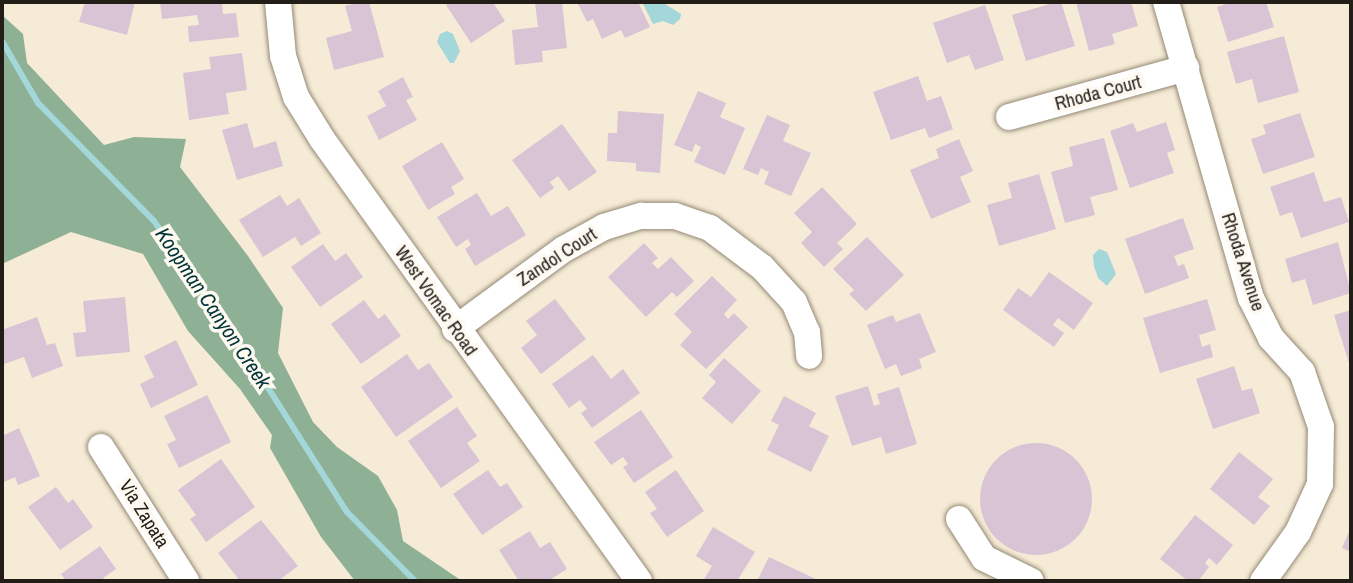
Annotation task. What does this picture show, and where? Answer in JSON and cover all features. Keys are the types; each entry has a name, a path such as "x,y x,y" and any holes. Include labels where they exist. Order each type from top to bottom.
{"street":[{"name":"West Vomac Road","path":"278,2 283,56 296,97 322,139 455,329 639,581"},
{"name":"Rhoda Avenue","path":"1166,2 1251,298 1271,338 1302,372 1321,427 1320,484 1298,532 1263,581"},
{"name":"Rhoda Court","path":"1009,117 1186,68"},
{"name":"Zandol Court","path":"455,329 564,249 604,227 641,216 676,216 710,228 762,267 794,302 807,332 810,356"},
{"name":"Via Zapata","path":"102,447 186,581"},
{"path":"959,519 984,558 1031,581"}],"green space":[{"path":"2,15 23,34 27,63 104,145 134,137 186,139 180,167 248,256 283,308 278,353 313,422 337,447 378,476 397,510 403,541 462,581 355,581 321,537 270,448 272,435 240,389 188,331 143,254 71,232 2,264"}],"water":[{"path":"642,2 662,2 681,14 680,19 673,25 663,21 653,24"},
{"path":"447,31 453,34 460,51 454,63 450,63 437,42 440,34"},
{"path":"1099,249 1107,252 1116,274 1107,286 1098,278 1094,266 1093,255"}],"building":[{"path":"85,2 135,2 127,35 79,22"},
{"path":"160,2 222,2 223,14 236,13 239,37 189,42 188,26 199,25 197,15 162,19"},
{"path":"369,2 384,57 334,70 326,38 352,31 345,6"},
{"path":"451,2 498,2 494,4 505,21 471,43 446,5"},
{"path":"562,2 567,48 542,51 543,62 515,65 512,30 538,27 535,3"},
{"path":"577,2 638,2 650,27 625,38 621,30 602,39 593,19 587,22"},
{"path":"1061,2 1075,46 1026,61 1012,15"},
{"path":"1076,2 1131,2 1138,26 1112,34 1115,44 1089,51"},
{"path":"1232,2 1266,2 1274,27 1228,42 1217,7"},
{"path":"985,5 1004,60 975,70 969,55 947,63 933,23"},
{"path":"1284,36 1299,92 1258,103 1252,79 1236,84 1227,52"},
{"path":"242,53 247,90 226,93 229,114 189,120 183,73 211,69 209,57"},
{"path":"918,76 927,101 941,96 953,129 929,138 925,128 891,140 873,92"},
{"path":"403,77 413,97 406,100 417,120 379,140 367,116 386,106 378,91"},
{"path":"698,91 726,103 720,117 745,128 725,175 694,162 701,147 695,144 692,152 674,145"},
{"path":"618,111 664,114 660,173 636,171 636,163 607,161 608,133 617,133"},
{"path":"1300,113 1315,157 1263,174 1251,139 1266,134 1263,125"},
{"path":"767,115 790,125 783,141 811,153 791,196 764,184 769,172 761,168 758,175 743,169"},
{"path":"1166,122 1175,150 1167,153 1174,173 1130,188 1110,131 1133,123 1137,132"},
{"path":"247,123 254,148 276,141 283,166 237,180 222,130"},
{"path":"562,124 597,172 569,191 558,176 550,182 554,188 540,198 512,160"},
{"path":"1104,138 1118,190 1090,197 1095,215 1065,223 1051,172 1073,166 1069,147"},
{"path":"959,139 973,171 960,177 971,202 931,219 910,170 939,158 936,149"},
{"path":"442,142 464,179 451,187 455,194 428,210 402,166"},
{"path":"1314,172 1324,202 1341,197 1349,222 1301,238 1292,212 1280,216 1270,187"},
{"path":"1039,174 1056,229 999,246 987,205 1012,198 1008,183"},
{"path":"822,187 857,224 837,243 843,249 824,267 801,243 812,232 794,213"},
{"path":"477,193 491,216 508,206 526,235 475,266 465,249 471,245 468,239 456,247 437,217"},
{"path":"280,195 287,206 299,198 321,233 301,246 295,237 263,257 239,220"},
{"path":"1183,218 1194,249 1174,256 1178,266 1184,264 1189,278 1145,294 1125,239"},
{"path":"867,237 904,275 866,311 849,294 854,290 833,269"},
{"path":"1338,242 1351,293 1313,305 1305,279 1292,283 1285,259"},
{"path":"644,243 658,258 652,263 658,269 671,257 694,281 677,297 672,292 646,317 608,277"},
{"path":"323,244 335,261 346,253 363,277 320,307 291,267"},
{"path":"1049,272 1093,303 1074,330 1058,318 1053,325 1064,333 1054,347 1003,310 1018,288 1031,297"},
{"path":"712,276 737,300 724,314 728,319 734,313 748,327 706,369 680,345 692,332 674,314"},
{"path":"125,297 130,352 76,357 73,333 86,332 83,301"},
{"path":"555,299 586,339 541,374 521,348 537,335 526,321"},
{"path":"1207,299 1216,330 1199,335 1202,347 1210,344 1213,357 1160,373 1143,318"},
{"path":"364,300 378,319 385,314 401,336 361,364 331,324"},
{"path":"1351,310 1351,362 1349,363 1334,315"},
{"path":"920,313 936,352 919,359 922,368 901,376 896,364 885,369 867,325 893,315 896,322"},
{"path":"37,317 47,345 55,343 63,366 32,378 24,357 4,364 2,330"},
{"path":"176,340 198,385 151,408 140,384 154,377 144,356"},
{"path":"407,354 418,370 429,363 453,397 396,437 361,387"},
{"path":"593,355 611,379 623,369 640,393 592,428 581,413 587,409 580,400 569,408 552,384"},
{"path":"724,358 761,391 732,424 702,398 716,382 709,375"},
{"path":"1234,366 1242,391 1252,388 1260,413 1213,429 1196,379"},
{"path":"868,386 874,406 880,404 877,394 899,387 917,444 886,454 881,437 852,446 835,396"},
{"path":"207,395 231,442 179,468 167,444 176,440 164,416"},
{"path":"784,396 816,413 809,426 829,436 811,472 767,450 779,425 771,421"},
{"path":"457,407 477,436 467,443 480,461 441,488 408,441"},
{"path":"641,410 673,457 634,483 623,467 628,464 623,457 611,465 594,442"},
{"path":"19,428 40,476 18,485 15,477 2,483 2,436"},
{"path":"1036,443 1058,447 1076,459 1088,477 1092,499 1088,521 1076,539 1058,551 1036,555 1014,551 996,539 984,521 980,499 984,477 996,459 1014,447"},
{"path":"1239,452 1273,479 1258,497 1270,506 1254,525 1210,489"},
{"path":"221,459 255,507 206,542 190,519 196,515 178,490"},
{"path":"488,470 500,487 507,483 523,507 482,535 453,494"},
{"path":"676,470 704,511 667,537 650,513 657,509 645,492"},
{"path":"56,487 68,503 73,499 93,527 60,550 28,507"},
{"path":"1195,515 1233,545 1217,565 1209,558 1205,563 1209,567 1198,581 1188,581 1160,559"},
{"path":"261,520 298,566 278,581 240,581 218,553"},
{"path":"713,527 755,552 737,581 703,581 712,566 696,556"},
{"path":"1351,527 1351,552 1342,548"},
{"path":"530,531 540,548 550,542 567,569 548,581 519,581 499,550"},
{"path":"100,546 116,569 103,578 106,581 66,581 61,574"},
{"path":"769,557 820,581 757,581"}],"waterway":[{"name":"Koopman Canyon Creek","path":"2,41 38,103 154,221 239,342 347,512 415,581"}]}
